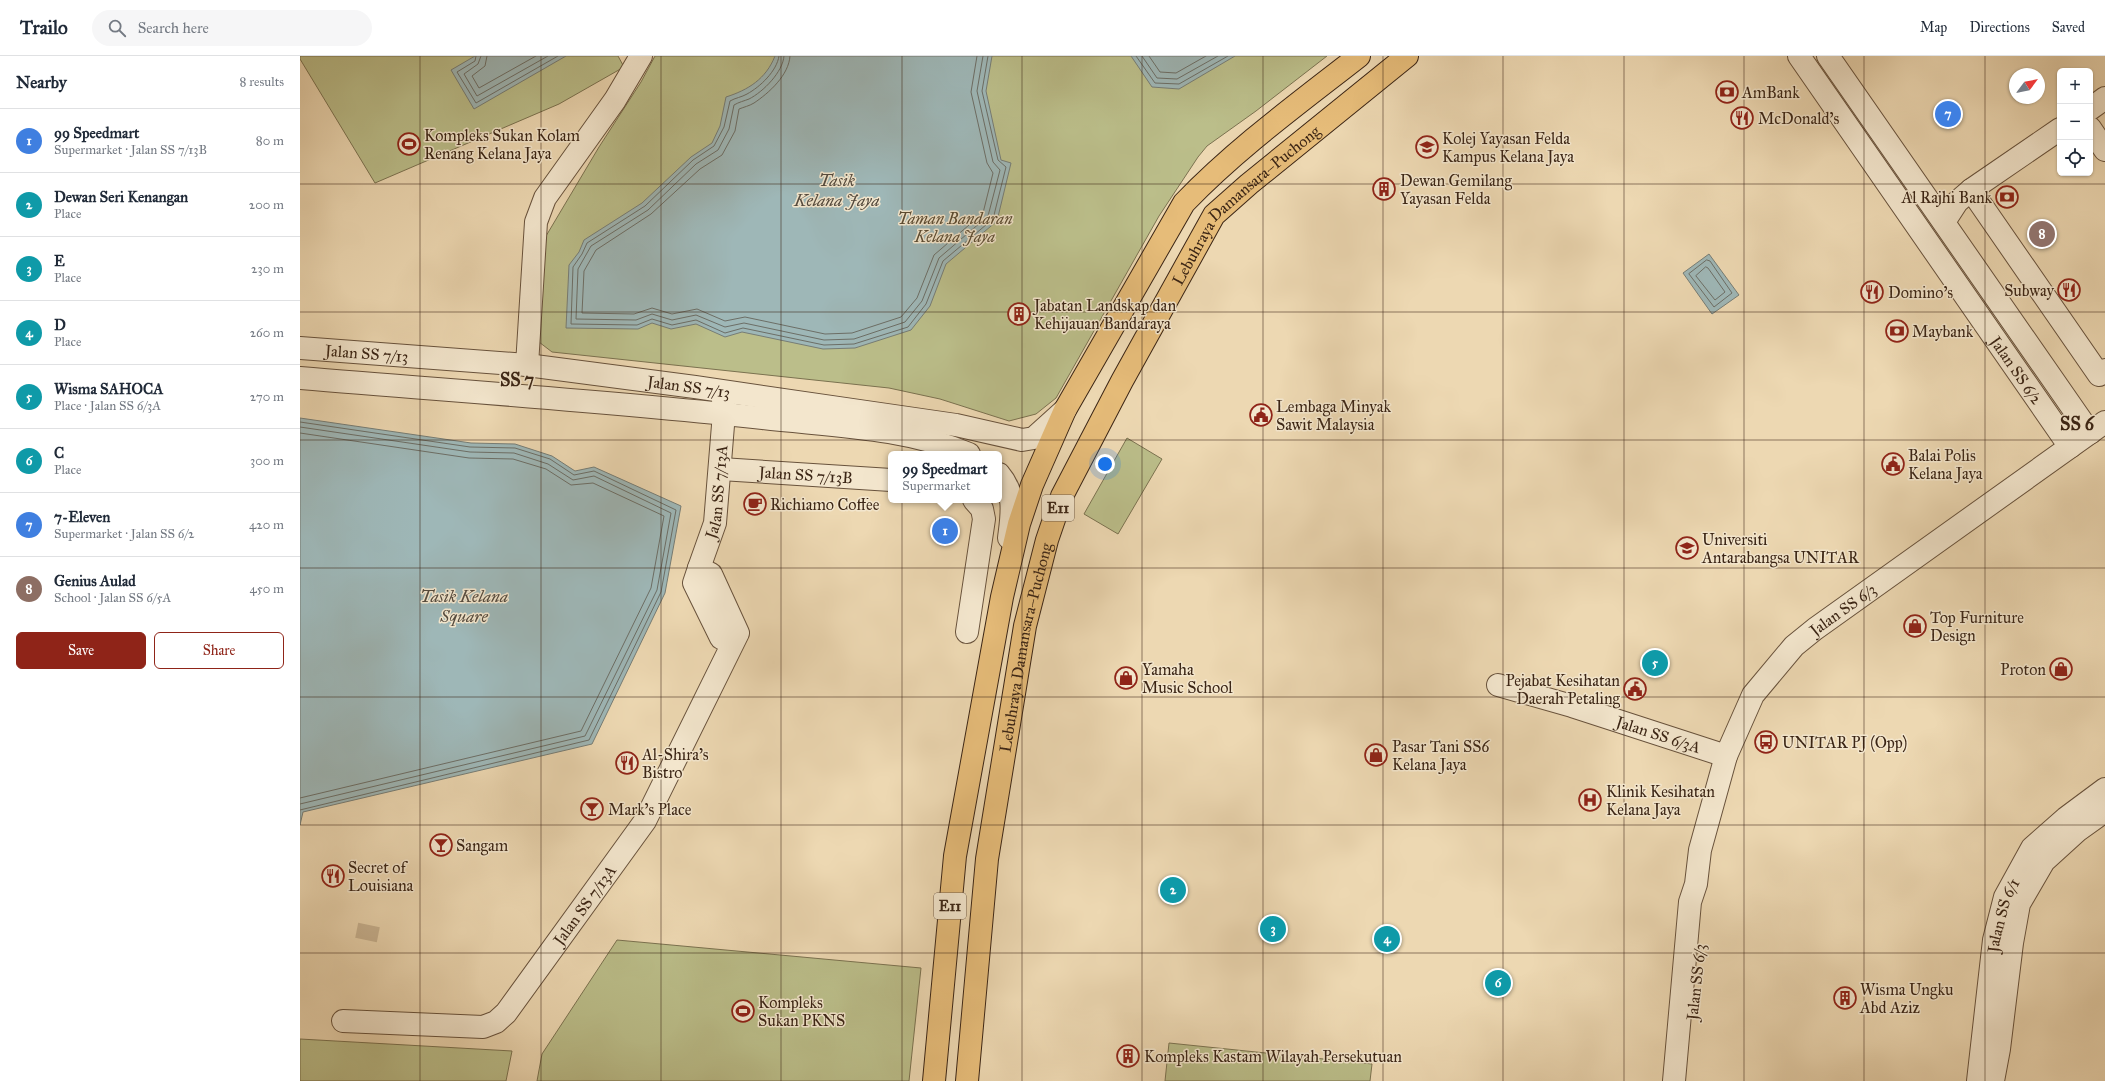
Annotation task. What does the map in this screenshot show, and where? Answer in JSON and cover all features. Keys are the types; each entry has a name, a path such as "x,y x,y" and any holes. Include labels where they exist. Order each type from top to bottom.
{"highway":[{"name":"Lebuhraya Damansara–Puchong","path":"934,1081 955,856 1002,597 1019,524 1032,485 1065,410 1184,203 1208,177 1241,149 1359,56"},
{"name":"Lebuhraya Damansara–Puchong","path":"967,1081 987,859 1024,626 1047,540 1062,496 1122,381 1214,215 1249,184 1406,56"}],"street":[{"path":"527,365 536,222 545,198 615,100 641,56"},
{"path":"1805,65 1831,57"},
{"name":"Jalan SS 6/2","path":"1831,57 1944,222 2097,427"},
{"name":"Jalan SS 6/2","path":"1805,65 2070,447"},
{"path":"2093,107 2105,98"},
{"path":"1944,222 1958,202 1971,190 2057,131"},
{"path":"2093,132 2105,150"},
{"path":"1971,190 2099,375 2105,370"},
{"name":"Jalan SS 7/13","path":"300,348 527,365 956,425 1022,440 1034,438 1065,410"},
{"name":"Jalan SS 7/13","path":"300,378 724,414 900,432 948,445 962,451"},
{"name":"Jalan SS 7/13A","path":"343,1021 483,1027 496,1022 506,1013 645,821 733,643 722,638 694,583 715,523 721,469 724,414 721,391"},
{"name":"Jalan SS 6/3","path":"1674,1081 1690,902 1696,884 1700,850 1726,756 1753,695 1794,646 1840,610 2097,427"},
{"name":"Jalan SS 7/13B","path":"721,469 888,480"},
{"path":"1002,479 1012,496 1012,510 1002,597"},
{"path":"967,632 984,519 982,509 977,503"},
{"name":"Jalan SS 6/3A","path":"1498,685 1572,706 1726,756"},
{"name":"Jalan SS 6/1","path":"1978,1081 1994,940 2005,897 2032,848 2066,818 2105,789"},
{"name":"Jalan SS 6/1","path":"1993,1081 1999,1049 2012,943 2019,904 2044,861 2077,831 2105,811"},
{"name":"Jalan SS 6/3","path":"1686,1081 1704,904 1696,884"}],"green space":[{"name":"Kompleks Sukan Kolam Renang Kelana Jaya","path":"300,56 618,56 624,67 559,104 375,183 300,59"},
{"name":"Taman Bandaran Kelana Jaya","path":"655,56 1327,56 1256,111 1207,146 1198,157 1159,216 1056,398 1036,414 1009,421 940,399 889,388 552,352 539,342 546,236 599,147 641,82"},
{"path":"1127,438 1162,459 1118,534 1084,514"},
{"name":"Kompleks Sukan PKNS","path":"617,940 921,968 909,1081 537,1081 542,1054"},
{"path":"300,1039 512,1051 506,1081 300,1081"},
{"path":"1169,1043 1372,1064 1370,1081 1165,1081"}],"water":[{"path":"475,56 566,56 474,109 451,70"},
{"name":"Tasik Kelana Jaya","path":"775,56 992,56 986,91 1001,160 1011,163 997,221 946,264 930,306 911,330 855,348 823,349 742,332 725,337 696,324 671,329 652,323 638,329 566,328 569,265 579,252 584,240 642,203 691,157 712,143 720,126 726,97 749,87 761,77 767,71"},
{"path":"1131,56 1235,56 1179,89 1152,87"},
{"path":"1709,254 1739,295 1712,314 1683,273"},
{"name":"Tasik Kelana Square","path":"300,418 471,443 515,444 552,456 575,471 594,467 681,506 665,593 592,744 303,812 300,825"}],"tunnel":[{"path":"366,940 369,925"}],"place":[{"name":"AmBank","path":"1727,92"},
{"name":"7-Eleven","path":"1948,114"},
{"name":"McDonald's","path":"1742,118"},
{"name":"Kompleks Sukan Kolam Renang Kelana Jaya","path":"409,144"},
{"name":"Kolej Yayasan Felda Kampus Kelana Jaya","path":"1427,147"},
{"name":"Dewan Gemilang Yayasan Felda","path":"1384,189"},
{"name":"Al Rajhi Bank","path":"2007,197"},
{"name":"Genius Aulad","path":"2042,234"},
{"name":"Subway","path":"2069,290"},
{"name":"Domino's","path":"1872,292"},
{"name":"Jabatan Landskap dan Kehijauan Bandaraya","path":"1019,314"},
{"name":"Maybank","path":"1897,331"},
{"name":"Lembaga Minyak Sawit Malaysia","path":"1261,415"},
{"name":"Balai Polis Kelana Jaya","path":"1893,464"},
{"name":"Richiamo Coffee","path":"755,504"},
{"name":"99 Speedmart","path":"945,531"},
{"name":"Universiti Antarabangsa UNITAR","path":"1687,548"},
{"name":"Top Furniture Design","path":"1915,626"},
{"name":"Wisma SAHOCA","path":"1655,663"},
{"name":"Proton","path":"2061,669"},
{"name":"Yamaha Music School","path":"1126,678"},
{"name":"Pejabat Kesihatan Daerah Petaling","path":"1635,689"},
{"name":"UNITAR PJ (Opp)","path":"1766,742"},
{"name":"Pasar Tani SS6 Kelana Jaya","path":"1376,755"},
{"name":"Al-Shira's Bistro","path":"627,763"},
{"name":"Klinik Kesihatan Kelana Jaya","path":"1590,800"},
{"name":"Mark's Place","path":"592,809"},
{"name":"Sangam","path":"441,845"},
{"name":"Secret of Louisiana","path":"333,876"},
{"name":"Dewan Seri Kenangan","path":"1173,890"},
{"name":"E","path":"1273,929"},
{"name":"D","path":"1387,939"},
{"name":"C","path":"1498,983"},
{"name":"Wisma Ungku Abd Aziz","path":"1845,998"},
{"name":"Kompleks Sukan PKNS","path":"743,1011"},
{"name":"Kompleks Kastam Wilayah Persekutuan","path":"1128,1056"}],"district":[{"name":"SS 7","path":"517,380"},
{"name":"SS 6","path":"2077,424"}]}
